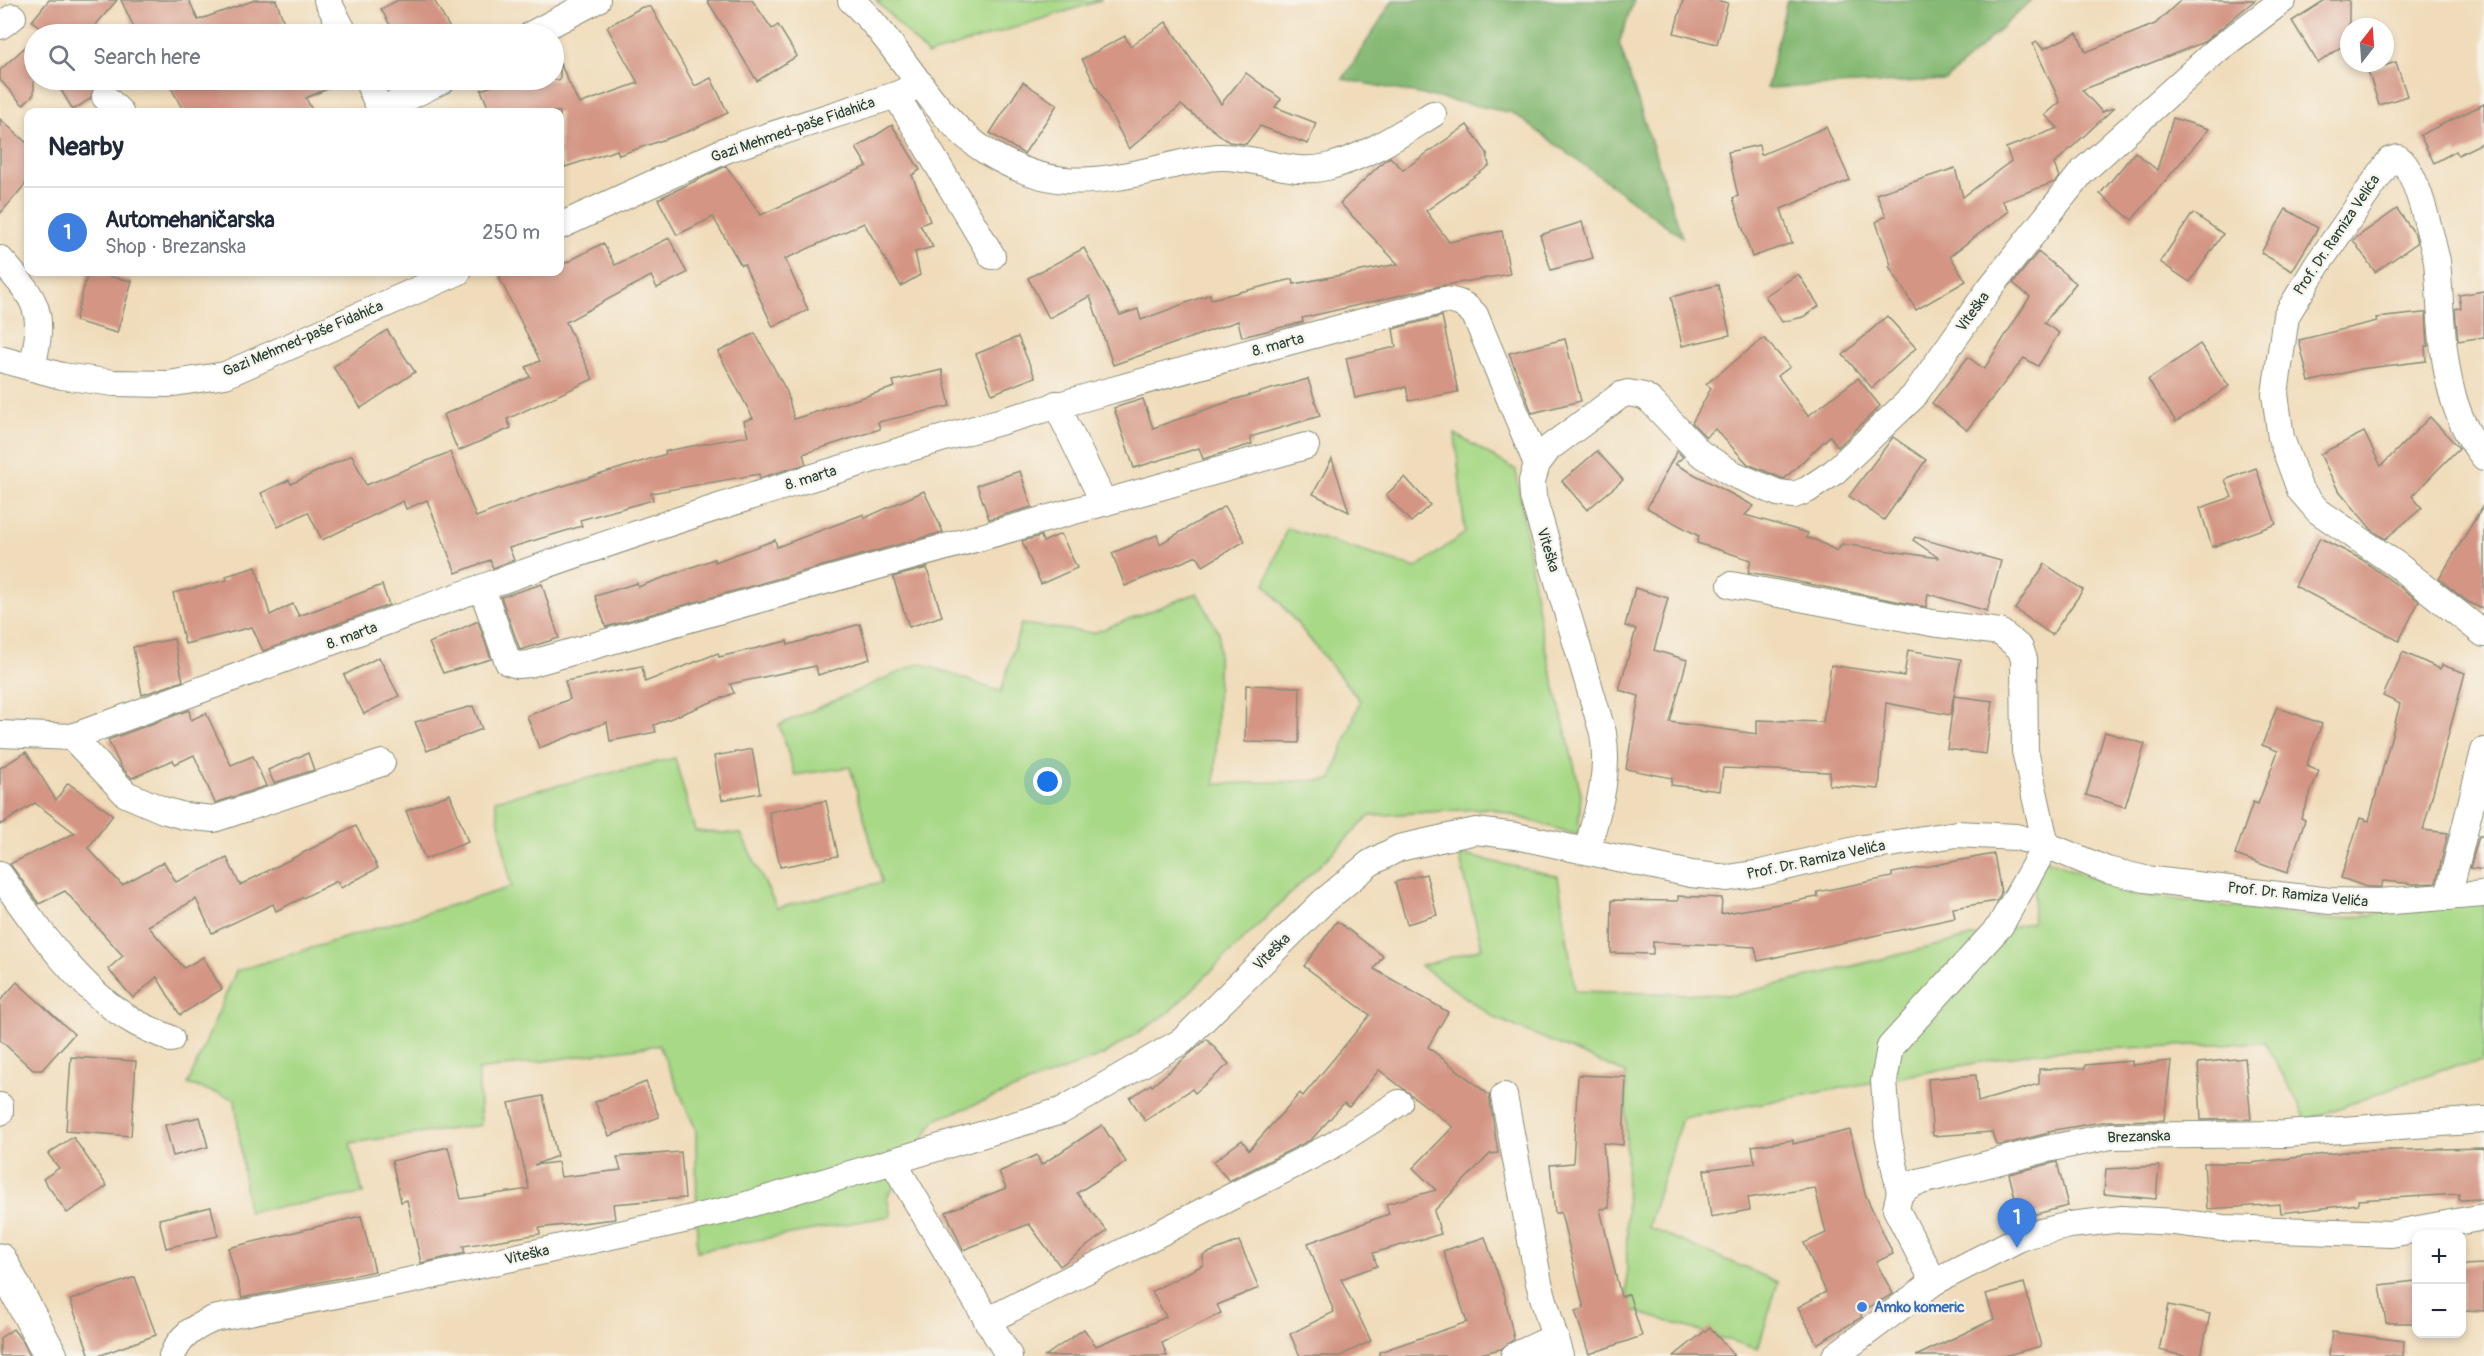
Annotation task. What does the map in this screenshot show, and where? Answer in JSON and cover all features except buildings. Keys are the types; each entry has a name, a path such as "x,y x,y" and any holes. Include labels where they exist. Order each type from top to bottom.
{"main road":[{"path":"0,1260 51,1356"}],"street":[{"path":"327,0 340,24"},
{"path":"551,24 597,0"},
{"path":"851,0 889,39 958,130 985,151 1018,169 1050,179 1078,182 1105,181 1216,157 1242,157 1287,170 1327,167 1377,148 1433,114"},
{"name":"Viteška","path":"172,1356 181,1338 195,1327 213,1319 408,1281 733,1209 1061,1111 1182,1041 1323,902 1370,864 1399,848 1476,831 1587,850 1605,783 1607,758 1603,733 1533,497 1532,480 1537,464 1549,448 1622,395 1636,394 1651,401 1700,453 1732,474 1778,493 1794,495 1807,490 1834,472 1912,397 1990,288 2082,172 2217,50 2283,0"},
{"name":"Gazi Mehmed-paše Fidahića","path":"564,224 728,149 896,95 921,84"},
{"path":"370,90 377,108"},
{"path":"387,108 423,90"},
{"path":"896,95 992,256"},
{"name":"Prof. Dr. Ramiza Velića","path":"2484,457 2469,440 2448,386 2438,261 2409,170 2398,158 2383,166 2297,294 2286,316 2275,394 2281,438 2300,490 2318,510 2397,565 2484,634"},
{"path":"0,259 19,281 38,312 40,332 32,368"},
{"name":"Gazi Mehmed-paše Fidahića","path":"0,359 62,376 114,383 168,384 225,375 449,276"},
{"name":"8. marta","path":"0,734 72,737 482,588 773,490 1056,404 1444,300 1457,301 1468,306 1475,315 1537,464"},
{"path":"1056,404 1104,503"},
{"path":"482,588 508,662 518,665 529,664 1306,446"},
{"path":"1731,585 1932,623 2000,632 2020,648 2024,658 2025,751 2046,845 2000,926 1890,1047 1884,1081 1888,1136 1900,1192 1896,1209 1934,1282"},
{"path":"72,737 126,794 174,813 214,819 382,763"},
{"path":"2448,897 2484,751"},
{"name":"Prof. Dr. Ramiza Velića","path":"1587,850 1691,874 1728,878 1761,873 1863,848 1957,834 2016,837 2046,845 2107,870 2145,879 2330,901 2379,902 2484,894"},
{"path":"0,875 38,930 86,984 131,1020 171,1039"},
{"path":"1504,1096 1539,1283 1558,1346 1514,1356"},
{"path":"987,1321 1333,1145 1399,1103"},
{"path":"0,1106 0,1112"},
{"name":"Brezanska","path":"1900,1192 1914,1183 2047,1149 2111,1137 2285,1134 2484,1120"},
{"path":"893,1162 1009,1356"},
{"path":"1835,1356 1934,1282 2024,1236 2070,1225 2122,1219 2223,1228 2391,1234 2484,1217"}],"green space":[{"path":"876,0 1102,0 928,55"},
{"path":"1393,0 1634,0 1619,43 1682,237 1513,113 1343,79"},
{"path":"1787,0 2031,0 1946,80 1767,88"},
{"path":"1455,434 1516,470 1541,631 1581,793 1578,835 1489,808 1370,816 1167,1014 1103,1055 935,1120 887,1197 891,1216 697,1251 696,1130 659,1045 478,1070 481,1125 350,1143 363,1194 248,1212 235,1099 188,1084 236,971 511,887 495,800 675,758 695,831 741,834 777,908 882,882 850,767 795,775 779,725 920,663 1001,692 1021,624 1093,633 1197,593 1219,633 1215,784 1331,780 1360,701 1265,584 1287,528 1416,568 1465,533"},
{"path":"1459,854 1558,876 1575,991 1735,995 2032,922 2037,856 2133,894 2332,920 2484,899 2484,1061 2443,1069 2307,1120 2265,1042 2034,1052 1682,1118 1648,1227 1778,1282 1758,1349 1627,1309 1626,1073 1495,1018 1421,966 1482,948"}],"place":[{"name":"Automehaničarska","path":"2017,1248"},
{"name":"Amko komeric","path":"1862,1307"}]}
